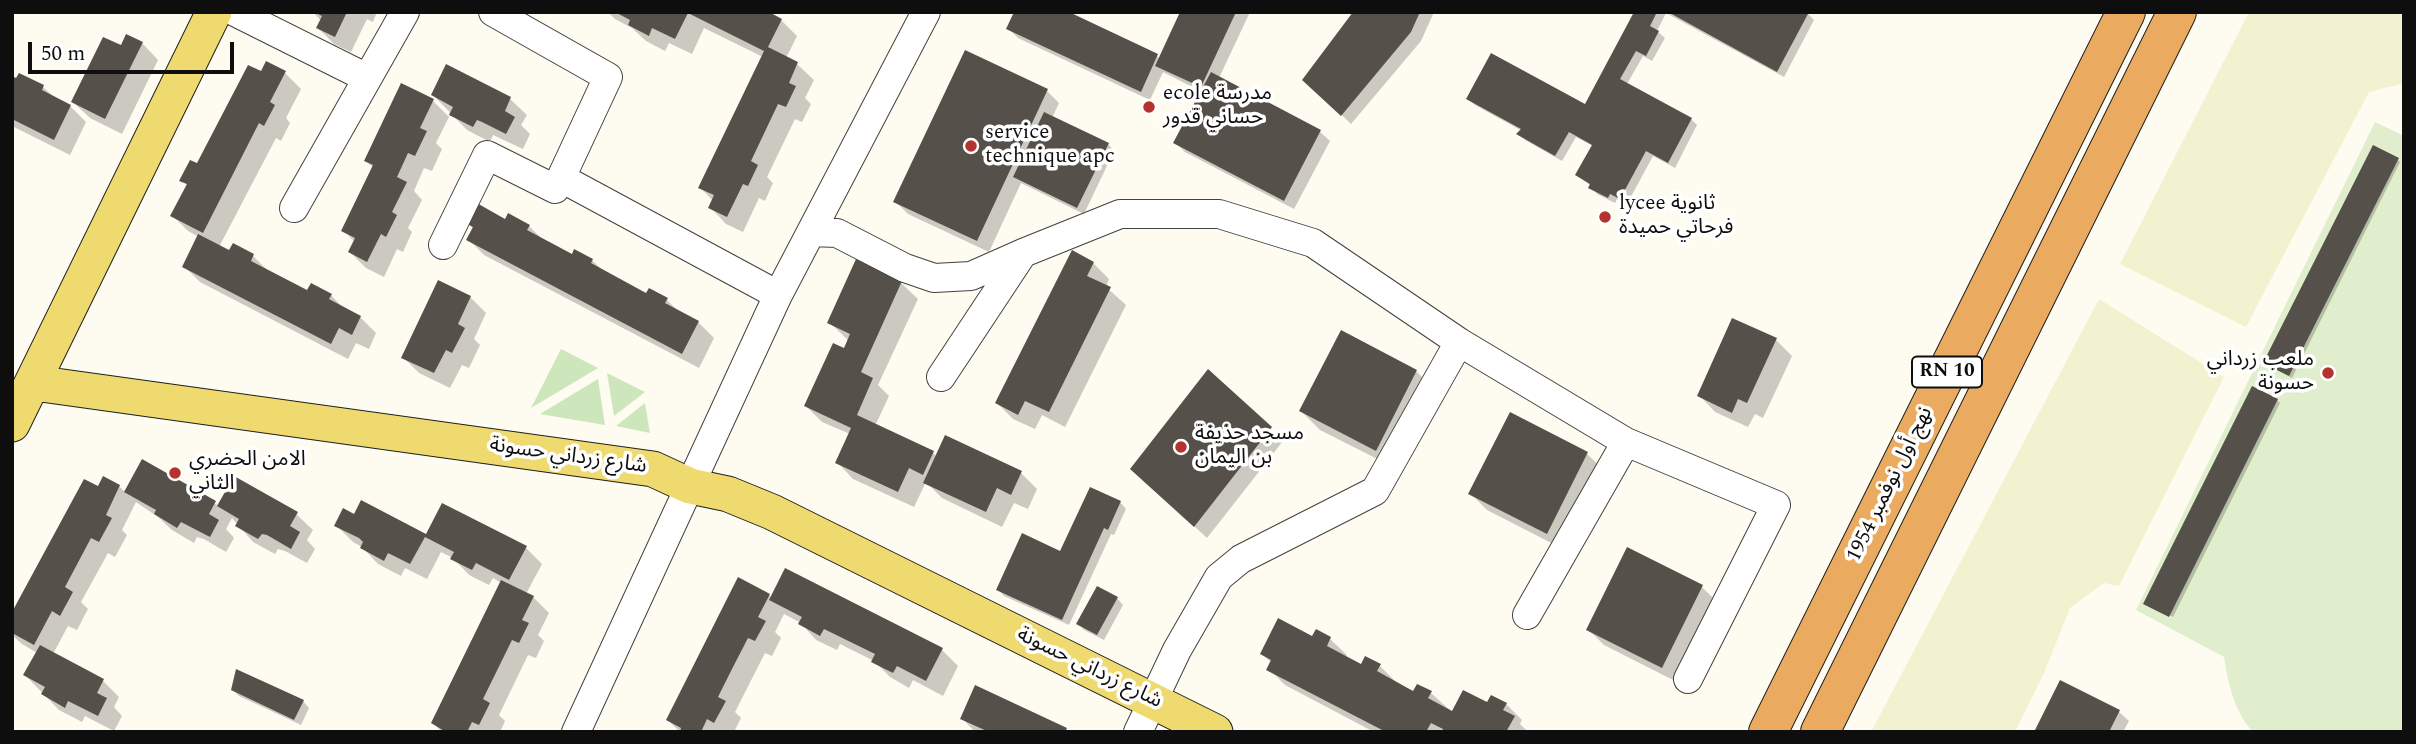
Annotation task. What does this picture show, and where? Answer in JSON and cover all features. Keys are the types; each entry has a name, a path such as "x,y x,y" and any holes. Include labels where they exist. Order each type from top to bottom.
{"highway":[{"name":"نهج أول نوفمبر 1954","path":"1768,732 2126,12"},
{"name":"RN 10","path":"1820,732 2177,12"}],"main road":[{"path":"12,424 23,381 214,12"},
{"name":"شارع زرداني حسونة","path":"23,381 653,469 690,486 728,494 772,512 1215,732"}],"street":[{"path":"235,12 367,78"},
{"path":"294,208 405,12"},
{"path":"443,246 487,155 555,189 608,77 493,12"},
{"path":"576,732 778,295 926,12"},
{"path":"561,178 778,295"},
{"path":"811,232 837,233 905,268 934,278 971,276 1120,214 1219,214 1312,243 1458,342 1626,442 1776,505 1688,679"},
{"path":"941,377 1023,253"},
{"path":"1138,732 1201,606 1219,577 1241,559 1375,491 1458,342"},
{"path":"1527,615 1626,442"}],"green space":[{"path":"2249,12 2404,12 2404,83 2369,92 2246,327 2120,264"},
{"name":"ملعب زرداني حسونة","path":"2375,122 2404,136 2404,732 2253,732 2237,706 2224,657 2136,610"},
{"path":"2099,299 2224,377 2119,586 2104,583 2070,608 2044,673 2015,732 1871,732"},
{"path":"561,349 598,368 531,408"},
{"path":"607,373 645,392 614,416"},
{"path":"598,379 605,425 540,414"},
{"path":"645,403 650,433 616,426"}],"building":[{"path":"314,12 347,12 335,37 316,28 322,16"},
{"path":"615,12 769,12 782,19 768,47 798,62 789,83 796,86 786,107 778,104 751,161 758,165 748,186 743,184 727,217 708,208 714,195 698,188 764,51 688,13 675,39 652,28 649,36 628,25 630,20"},
{"path":"1014,12 1069,12 1158,54 1141,92 1006,29"},
{"path":"1180,12 1236,12 1201,87 1155,66"},
{"path":"1353,12 1420,12 1411,32 1341,116 1302,80"},
{"path":"1634,12 1657,12 1650,26 1659,31 1646,56 1636,51 1620,79 1692,118 1668,163 1646,151 1620,199 1610,194 1608,198 1588,188 1590,184 1575,175 1592,145 1569,132 1555,156 1516,134 1521,129 1466,99 1491,53 1585,104"},
{"path":"1668,12 1809,12 1777,72"},
{"path":"126,34 143,42 105,119 71,102 103,37 121,45"},
{"name":"service technique apc","path":"965,50 1048,89 977,241 893,202"},
{"path":"266,61 286,71 270,102 275,105 264,126 259,123 203,233 170,216 187,184 179,181 190,160 197,163 248,65 261,71"},
{"path":"446,64 511,97 505,111 515,117 506,134 477,120 473,127 449,115 453,107 431,95"},
{"path":"1211,72 1321,130 1284,201 1173,143"},
{"path":"19,73 44,85 42,90 71,105 54,140 12,119 12,76 16,78"},
{"path":"401,83 434,99 420,128 427,131 415,156 408,153 397,177 407,182 392,212 397,215 386,237 381,234 367,262 348,252 355,238 341,231 373,165 364,161"},
{"path":"1044,112 1109,143 1077,208 1013,177"},
{"path":"2373,145 2399,158 2289,376 2263,363"},
{"path":"475,202 505,219 508,213 530,225 527,230 572,254 574,249 593,259 591,263 646,293 649,288 668,298 665,303 699,321 682,354 466,240 473,227 464,222"},
{"path":"198,234 229,250 233,243 254,254 251,261 307,290 311,283 332,294 329,299 361,316 352,335 339,328 331,344 182,267"},
{"path":"1072,250 1094,262 1087,276 1111,287 1049,412 1025,401 1018,415 995,403"},
{"path":"856,259 902,281 861,372 873,378 857,415 934,451 923,475 909,468 898,492 835,463 851,428 804,406 833,343 844,348 850,334 827,323"},
{"path":"438,280 471,296 458,324 465,328 452,353 446,350 434,373 401,358"},
{"path":"1732,318 1777,338 1747,403 1738,399 1732,413 1697,396"},
{"path":"1341,330 1417,370 1376,451 1299,411"},
{"path":"1208,369 1272,427 1194,527 1130,469"},
{"path":"2252,386 2278,399 2169,617 2143,604"},
{"path":"1510,412 1588,452 1547,534 1468,494"},
{"path":"945,435 1022,471 1011,495 997,488 986,512 923,483"},
{"path":"142,459 216,501 209,514 219,520 210,537 181,522 177,528 154,514 156,510 124,492"},
{"path":"103,476 120,485 106,515 112,518 99,542 91,538 65,587 73,592 60,616 52,611 34,645 12,633 12,612 84,479 98,486"},
{"path":"234,476 298,512 290,526 300,532 291,549 267,535 262,534 258,539 235,526 239,519 217,506"},
{"path":"1090,487 1121,501 1108,530 1104,528 1062,620 996,590 1022,533 1060,551"},
{"path":"361,500 426,534 442,503 527,546 509,580 476,563 472,570 450,559 454,552 425,537 410,564 388,553 384,561 360,548 363,542 359,538 334,526 343,508 354,514"},
{"path":"1627,547 1703,585 1662,668 1586,630"},
{"path":"785,568 943,648 926,681 897,666 893,673 871,662 875,654 824,629 820,636 798,624 802,617 769,600"},
{"path":"738,577 770,594 758,617 766,621 755,641 748,638 733,667 718,697 726,701 714,723 707,719 701,732 680,732 681,728 666,720"},
{"path":"501,580 534,596 522,620 529,623 519,643 512,640 483,699 490,703 479,725 472,722 467,732 446,732 431,723"},
{"path":"1097,586 1118,597 1097,635 1076,624"},
{"path":"1278,618 1312,636 1316,629 1331,637 1327,646 1361,664 1365,656 1381,664 1377,671 1413,691 1417,684 1432,691 1428,698 1452,711 1463,690 1487,702 1491,695 1507,703 1503,710 1515,716 1506,732 1442,732 1443,729 1431,723 1426,732 1386,732 1266,670 1271,660 1260,654"},
{"path":"40,645 104,679 97,693 107,698 98,716 68,701 65,708 41,694 45,687 23,675"},
{"path":"236,669 304,700 294,720 231,690"},
{"path":"2060,680 2120,710 2109,732 2034,732"},
{"path":"975,685 1067,728 1065,732 989,732 960,719"}],"place":[{"name":"ecole مدرسة حساني قدور","path":"1149,107"},
{"name":"service technique apc","path":"971,146"},
{"name":"lycee ثانوية فرحاتي حميدة","path":"1605,217"},
{"name":"ملعب زرداني حسونة","path":"2328,373"},
{"name":"مسجد حذيفة بن اليمان","path":"1181,447"},
{"name":"الامن الحضري الثاني","path":"175,473"}]}
